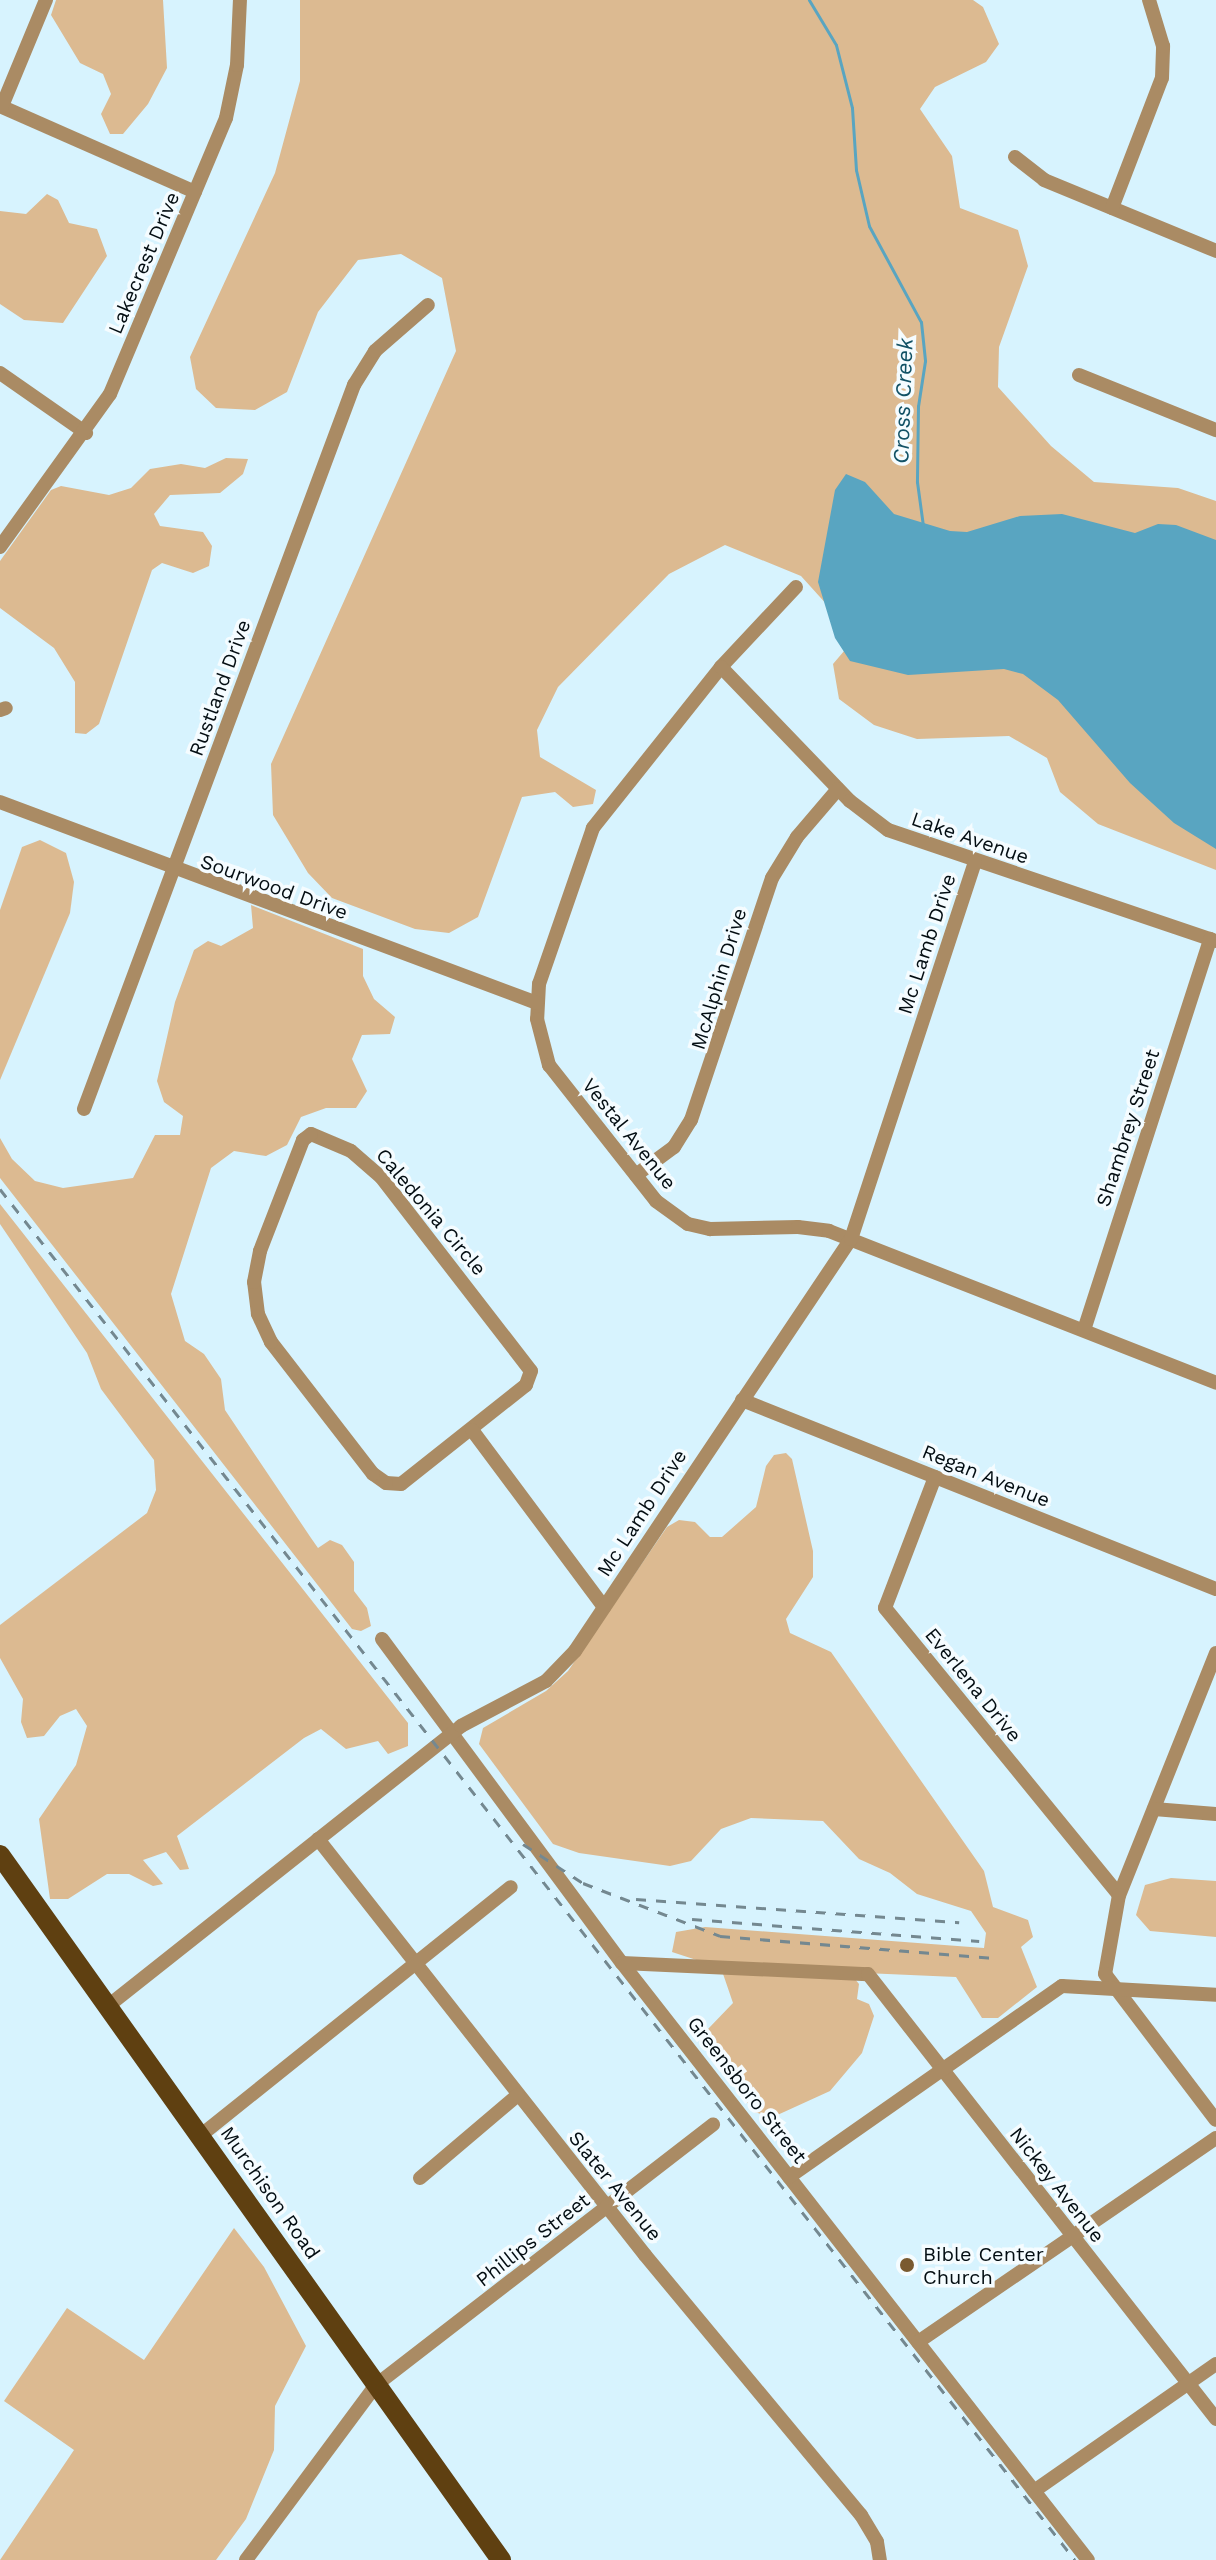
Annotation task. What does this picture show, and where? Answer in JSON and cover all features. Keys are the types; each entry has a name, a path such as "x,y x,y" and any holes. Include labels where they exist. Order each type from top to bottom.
{"main road":[{"name":"Murchison Road","path":"0,1855 501,2560"}],"street":[{"path":"46,0 1,106 195,192"},
{"name":"Lakecrest Drive","path":"86,433 110,394 195,192 233,89 240,0"},
{"path":"1112,208 1162,78 1163,46 1149,0"},
{"path":"1015,157 1044,180 1216,251"},
{"name":"Rustland Drive","path":"84,1109 354,385 375,351 428,305"},
{"path":"0,373 86,433 0,547"},
{"path":"1079,375 1216,430"},
{"name":"Vestal Avenue","path":"796,587 721,667 593,828 540,977 537,1003 549,1065 667,1212 695,1226 798,1227 851,1239 1216,1383"},
{"name":"Lake Avenue","path":"721,667 838,789 888,830 975,862 1213,940"},
{"name":"McAlphin Drive","path":"636,1175 674,1147 691,1120 772,878 797,837 838,789"},
{"name":"Sourwood Drive","path":"0,802 173,871 537,1003"},
{"name":"Mc Lamb Drive","path":"108,2006 453,1733 488,1709 546,1681 575,1651 851,1239 975,862"},
{"name":"Shambrey Street","path":"1084,1330 1213,940"},
{"name":"Caledonia Circle","path":"306,1136 330,1138 381,1177 528,1363 526,1385 472,1430 409,1481 386,1483 373,1474 263,1329 255,1298 256,1267 306,1136"},
{"name":"Regan Avenue","path":"742,1400 1216,1589"},
{"path":"472,1430 604,1607"},
{"name":"Everlena Drive","path":"935,1477 885,1608 1119,1895"},
{"name":"Greensboro Street","path":"382,1639 622,1963 1088,2560"},
{"path":"1216,1653 1119,1895 1105,1974 1112,1989 1216,2120"},
{"path":"1154,1809 1216,1814"},
{"name":"Slater Avenue","path":"318,1839 608,2208 861,2515 880,2558"},
{"path":"200,2136 511,1887"},
{"name":"Nickey Avenue","path":"622,1963 868,1974 1216,2419"},
{"path":"789,2177 1062,1986 1216,1995"},
{"path":"420,2178 518,2095"},
{"name":"Phillips Street","path":"246,2560 376,2385 713,2125"},
{"path":"918,2342 1216,2138"},
{"path":"1034,2491 1216,2364"}],"shaded area":[{"path":"56,0 163,0 167,68 148,104 123,134 110,134 101,114 111,94 103,74 80,63 51,15"},
{"path":"300,0 973,0 983,7 999,44 986,62 935,87 920,109 952,156 960,208 1018,230 1028,266 999,347 998,387 1051,446 1094,482 1178,488 1216,501 1216,870 1098,824 1060,792 1047,758 1009,736 917,739 874,725 839,699 833,664 850,644 838,617 801,576 725,545 669,574 558,687 537,730 540,757 596,790 593,804 573,807 555,792 522,797 478,917 449,933 415,929 332,898 308,873 273,815 271,764 456,351 442,278 401,254 358,260 318,312 287,392 255,410 216,408 196,389 190,357 275,173 300,81"},
{"path":"47,194 58,200 69,223 97,229 107,256 63,323 24,320 0,304 0,211 26,214"},
{"path":"226,458 248,459 243,474 220,493 170,495 154,514 160,526 203,532 212,546 209,566 193,573 162,563 152,570 99,724 86,734 75,733 75,682 54,648 0,608 0,561 51,490 61,486 109,495 131,488 150,469 181,464 205,468"},
{"path":"40,840 66,853 74,882 70,913 0,1080 0,910 22,847"},
{"path":"251,905 363,949 363,976 374,999 395,1017 390,1034 362,1035 352,1059 367,1091 356,1108 326,1108 301,1117 287,1145 266,1156 234,1151 211,1168 171,1294 185,1341 204,1354 221,1379 225,1410 311,1538 318,1548 330,1540 342,1545 354,1562 354,1591 367,1608 371,1626 361,1631 352,1629 0,1178 0,1138 12,1159 35,1181 63,1188 133,1178 155,1135 180,1135 183,1116 164,1102 157,1081 175,1002 194,950 208,941 221,946 253,928"},
{"path":"0,1204 408,1723 408,1746 388,1754 378,1741 346,1749 321,1729 304,1738 177,1836 189,1869 180,1870 166,1852 143,1860 163,1884 153,1886 129,1874 107,1874 68,1899 50,1899 39,1819 76,1765 87,1726 76,1709 60,1716 44,1736 27,1738 21,1722 23,1699 0,1658 0,1625 147,1513 156,1490 154,1460 101,1389 87,1353 0,1224"},
{"path":"786,1453 792,1459 813,1551 813,1577 786,1619 790,1633 831,1652 984,1871 993,1907 1028,1920 1033,1937 1021,1947 1037,1987 998,2018 982,2018 956,1977 796,1970 850,1973 859,1984 857,1999 869,2004 874,2016 862,2053 830,2091 773,2117 754,2112 707,2046 708,2029 733,2003 721,1968 672,1952 676,1932 705,1927 984,1948 986,1933 971,1911 917,1894 890,1873 859,1859 823,1821 751,1818 721,1829 691,1861 670,1866 579,1853 553,1844 479,1744 483,1728 546,1691 568,1671 667,1527 679,1520 695,1522 710,1537 722,1537 756,1507 766,1466 774,1455"},
{"path":"1171,1878 1216,1881 1216,1937 1150,1931 1136,1915 1145,1885"},
{"path":"234,2228 264,2267 306,2346 275,2406 274,2450 246,2519 216,2560 0,2560 74,2450 4,2401 67,2308 144,2360"}],"water":[{"path":"846,474 865,482 894,514 950,531 967,532 1020,516 1062,514 1135,533 1158,524 1176,525 1216,540 1216,849 1174,823 1130,783 1058,700 1023,674 1004,669 908,675 850,661 835,638 818,582 835,490"}],"waterway":[{"name":"Cross Creek","path":"809,0 836,45 852,108 856,170 869,226 921,322 925,361 918,406 917,482 923,526"}],"railway":[{"path":"0,1189 1075,2560"},
{"path":"523,1844 583,1883 720,1936 994,1958"},
{"path":"636,1899 959,1922"},
{"path":"692,1919 979,1941"}],"place":[{"name":"Bible Center Church","path":"907,2265"}]}
